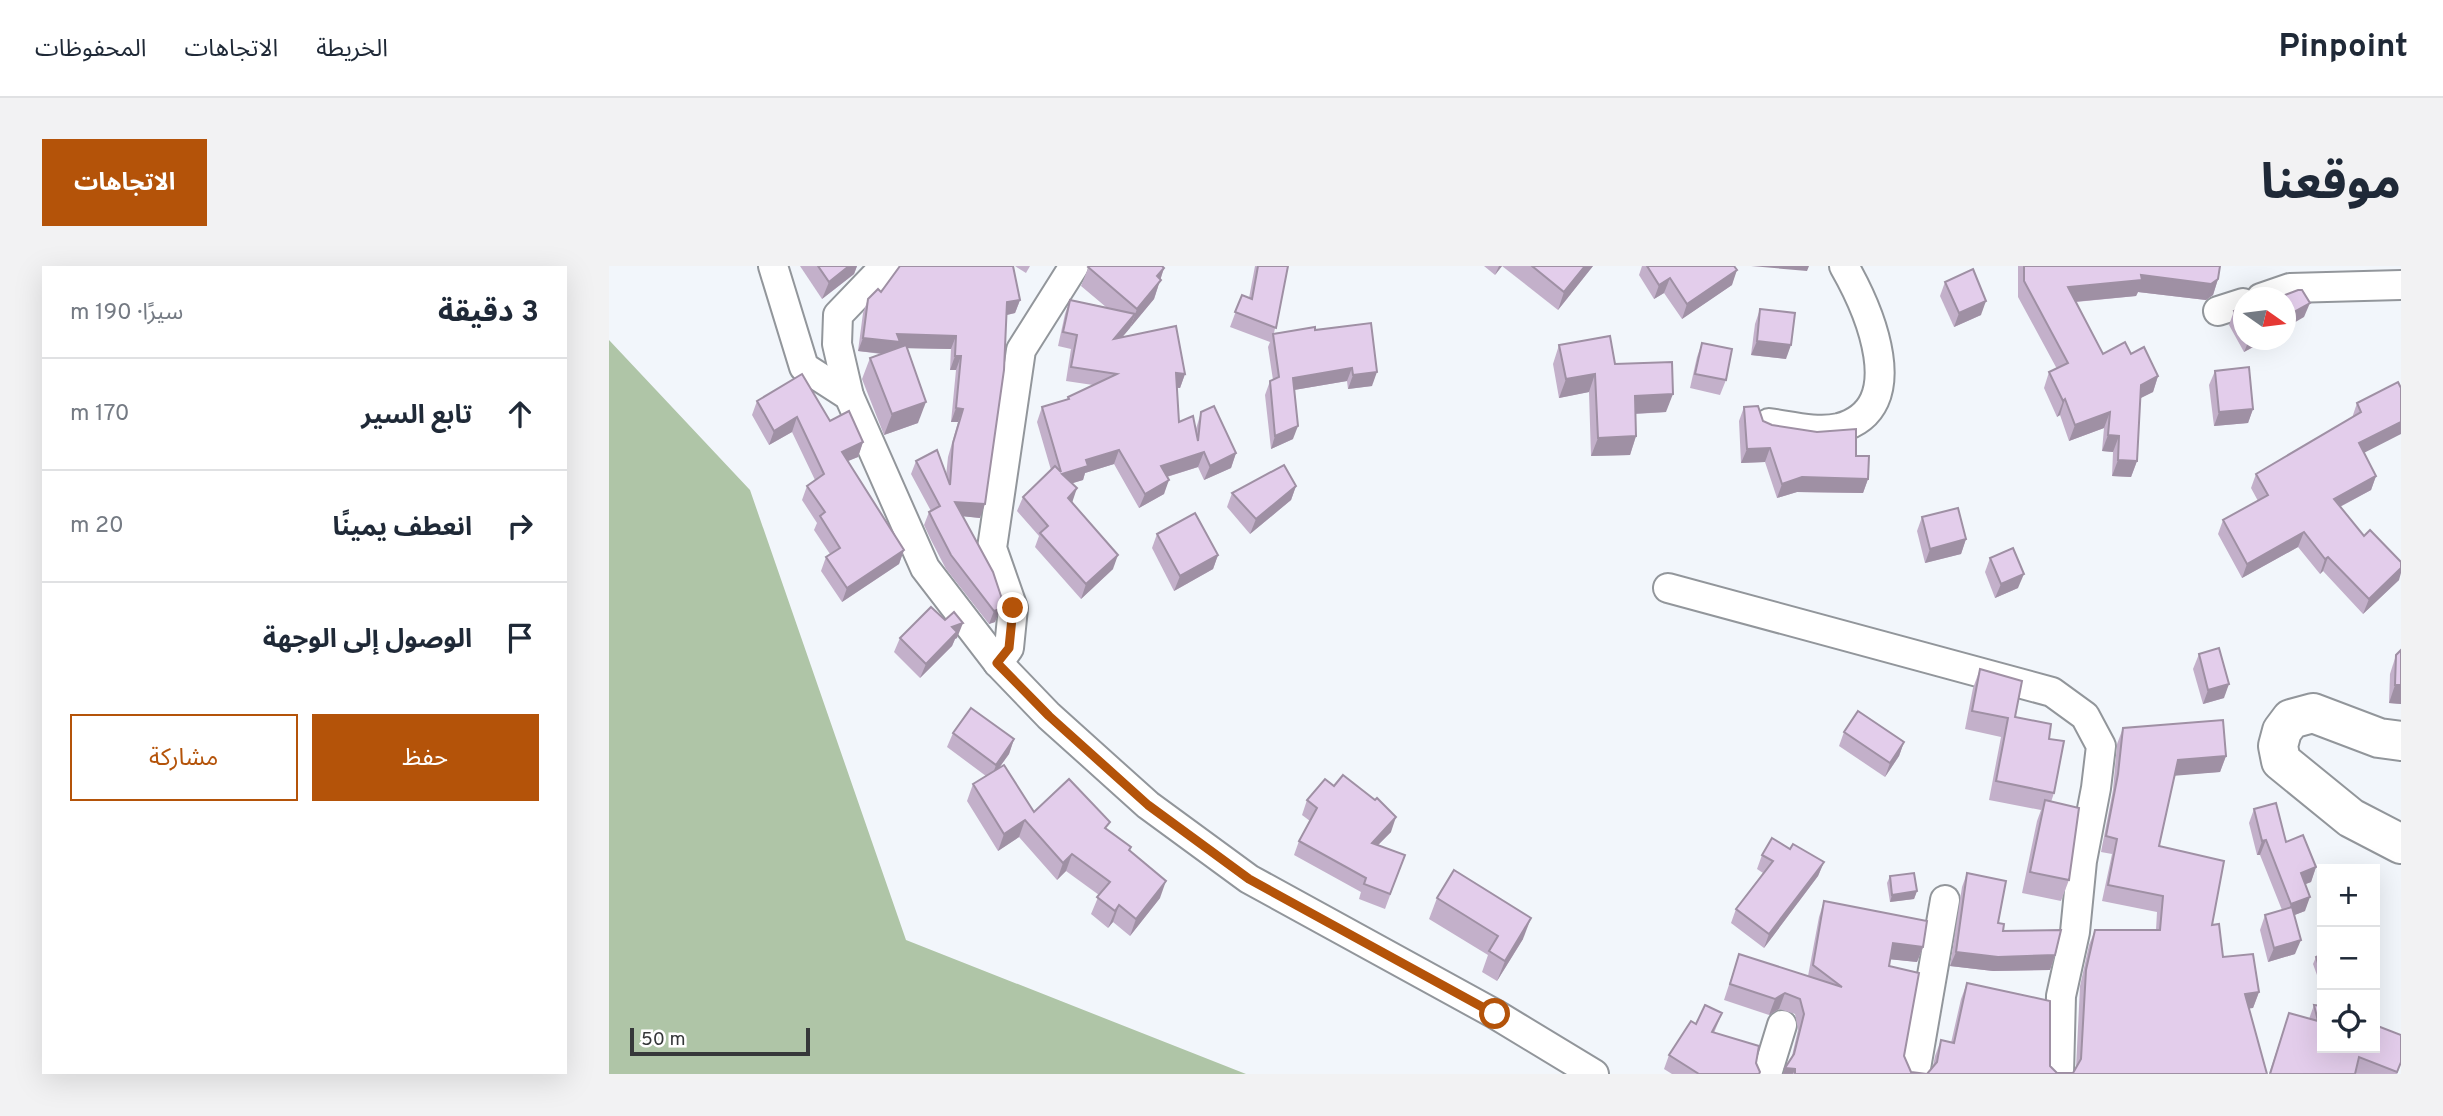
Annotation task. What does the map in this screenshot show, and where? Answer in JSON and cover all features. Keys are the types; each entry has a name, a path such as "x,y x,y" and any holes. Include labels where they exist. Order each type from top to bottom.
{"street":[{"path":"773,266 804,367 849,396"},
{"path":"885,266 838,315 837,344 849,396 925,568 997,663 1049,716 1148,805 1249,879 1483,1007 1594,1074"},
{"path":"997,663 1009,648 1013,608 992,548 1018,362 1021,350 1074,266"},
{"path":"1769,423 1827,430 1840,428 1863,414 1877,393 1880,357 1877,340 1844,266"},
{"path":"2296,288 2401,285"},
{"path":"1668,588 2052,692 2085,716 2101,746 2097,788 2082,861 2075,932 2061,996 2059,1074"},
{"path":"2401,741 2379,738 2313,713 2291,719 2281,731 2278,746 2281,761 2351,818 2401,844"},
{"path":"1915,1074 1945,900"},
{"path":"1767,1074 1783,1025"}],"green space":[{"path":"609,340 750,490 906,940 1246,1074 609,1074"}],"building":[{"path":"818,266 849,266 829,282"},
{"path":"900,266 1013,266 1020,300 1007,302 1004,370 985,504 955,502 993,572 1001,596 1000,609 994,611 951,555 929,512 940,506 916,461 937,450 950,485 953,443 963,409 956,408 961,356 955,356 956,336 897,334 900,342 863,338 868,299 878,289 881,292"},
{"path":"1089,266 1164,268 1157,276 1161,280 1137,309"},
{"path":"1258,266 1288,266 1276,328 1235,312 1242,295 1252,299"},
{"path":"1532,266 1585,266 1564,292"},
{"path":"1647,266 1734,266 1737,270 1687,304 1670,278 1659,285"},
{"path":"2024,266 2220,266 2218,279 2211,284 2141,275 2142,280 2068,287 2103,354 2125,342 2131,354 2144,347 2158,376 2141,385 2137,461 2118,460 2119,436 2108,435 2110,412 2075,425 2065,399 2063,401 2049,372 2068,363 2024,281"},
{"path":"1973,269 1986,301 1959,313 1945,282"},
{"path":"2302,290 2310,303 2296,311 2296,291"},
{"path":"1070,300 1135,314 1114,339 1176,326 1185,374 1176,373 1179,422 1193,416 1198,441 1201,412 1214,406 1236,453 1210,466 1204,452 1161,466 1169,480 1145,494 1119,450 1086,460 1088,466 1062,474 1077,488 1068,498 1118,555 1086,584 1040,533 1048,526 1023,497 1055,466 1061,472 1042,407 1069,399 1068,397 1117,374 1071,367 1077,335 1063,332"},
{"path":"1760,309 1795,313 1791,345 1757,341"},
{"path":"1371,323 1377,372 1353,375 1352,368 1293,378 1298,426 1275,436 1270,381 1279,377 1273,334 1315,327 1315,330"},
{"path":"1610,336 1615,364 1672,362 1673,394 1635,396 1636,436 1598,438 1595,374 1566,379 1559,345"},
{"path":"1702,343 1732,349 1726,380 1695,374"},
{"path":"906,345 926,402 892,414 870,358"},
{"path":"2249,367 2253,409 2219,412 2215,371"},
{"path":"802,374 830,421 849,411 863,442 842,452 904,550 847,588 826,557 840,548 820,516 825,512 807,486 824,474 797,417 774,431 757,401"},
{"path":"2398,382 2401,388 2401,422 2359,443 2376,476 2334,499 2364,536 2370,530 2401,562 2401,568 2369,599 2328,557 2325,559 2304,532 2247,564 2223,520 2268,495 2256,474 2361,412 2357,403"},
{"path":"1758,406 1763,421 1772,425 1817,432 1856,429 1856,456 1869,456 1868,479 1802,477 1782,484 1770,448 1747,449 1744,407"},
{"path":"1284,465 1296,486 1256,519 1232,493"},
{"path":"1958,508 1966,539 1930,549 1922,517"},
{"path":"1195,513 1218,555 1180,576 1157,534"},
{"path":"2013,548 2024,574 2001,584 1990,558"},
{"path":"931,607 945,620 954,612 963,623 952,627 957,632 926,664 900,638"},
{"path":"2219,648 2229,684 2208,690 2199,654"},
{"path":"2401,650 2401,685 2395,685 2396,655"},
{"path":"1980,669 2022,681 2015,717 2051,724 2049,739 2064,741 2054,793 1996,781 2008,718 1972,711"},
{"path":"971,708 1014,739 996,765 953,733"},
{"path":"1858,711 1904,742 1890,763 1844,732"},
{"path":"2223,720 2226,756 2178,760 2159,846 2224,861 2212,925 2219,924 2223,957 2253,954 2259,992 2245,994 2267,1074 1927,1074 1937,1062 1941,1040 1954,1043 1967,983 2050,1001 2050,1066 2057,1073 2073,1073 2081,1059 2086,970 2095,930 2160,930 2163,896 2108,885 2117,839 2106,836 2118,774 2123,728"},
{"path":"1004,765 1034,812 1069,779 1110,822 1105,828 1131,847 1129,850 1166,881 1136,919 1119,905 1115,911 1097,897 1110,882 1072,854 1063,863 1025,820 1004,834 973,784"},
{"path":"1343,775 1375,800 1377,798 1396,817 1372,843 1405,855 1390,894 1364,884 1366,878 1299,841 1317,808 1307,800 1325,779 1334,786"},
{"path":"2045,800 2079,808 2069,880 2030,872"},
{"path":"2276,803 2286,842 2303,835 2316,867 2301,873 2310,897 2291,904 2266,840 2262,841 2254,809"},
{"path":"1772,838 1790,849 1793,844 1824,862 1769,934 1736,909 1773,861 1762,855"},
{"path":"1454,870 1531,918 1505,961 1489,951 1498,936 1437,898"},
{"path":"1914,873 1917,891 1892,895 1890,876"},
{"path":"1967,873 2006,881 1998,923 2004,924 2003,931 2061,930 2055,955 1998,957 1956,952"},
{"path":"1824,901 1927,921 1923,947 1893,943 1889,966 1919,973 1904,1056 1911,1072 1927,1074 1795,1074 1795,1069 1785,1068 1794,1054 1804,1014 1800,999 1785,993 1775,999 1730,984 1739,954 1842,987 1813,965"},
{"path":"2292,907 2301,940 2274,948 2265,915"},
{"path":"1705,1005 1722,1013 1712,1032 1759,1046 1756,1063 1759,1074 1699,1074 1669,1055 1691,1021 1696,1024"},
{"path":"2289,1013 2317,1021 2317,1053 2380,1053 2380,1027 2401,1035 2401,1062 2397,1072 2359,1057 2355,1074 2270,1074"}],"route":[{"path":"1013,608 1009,648 997,663 1049,716 1148,805 1249,879 1495,1014"}]}
